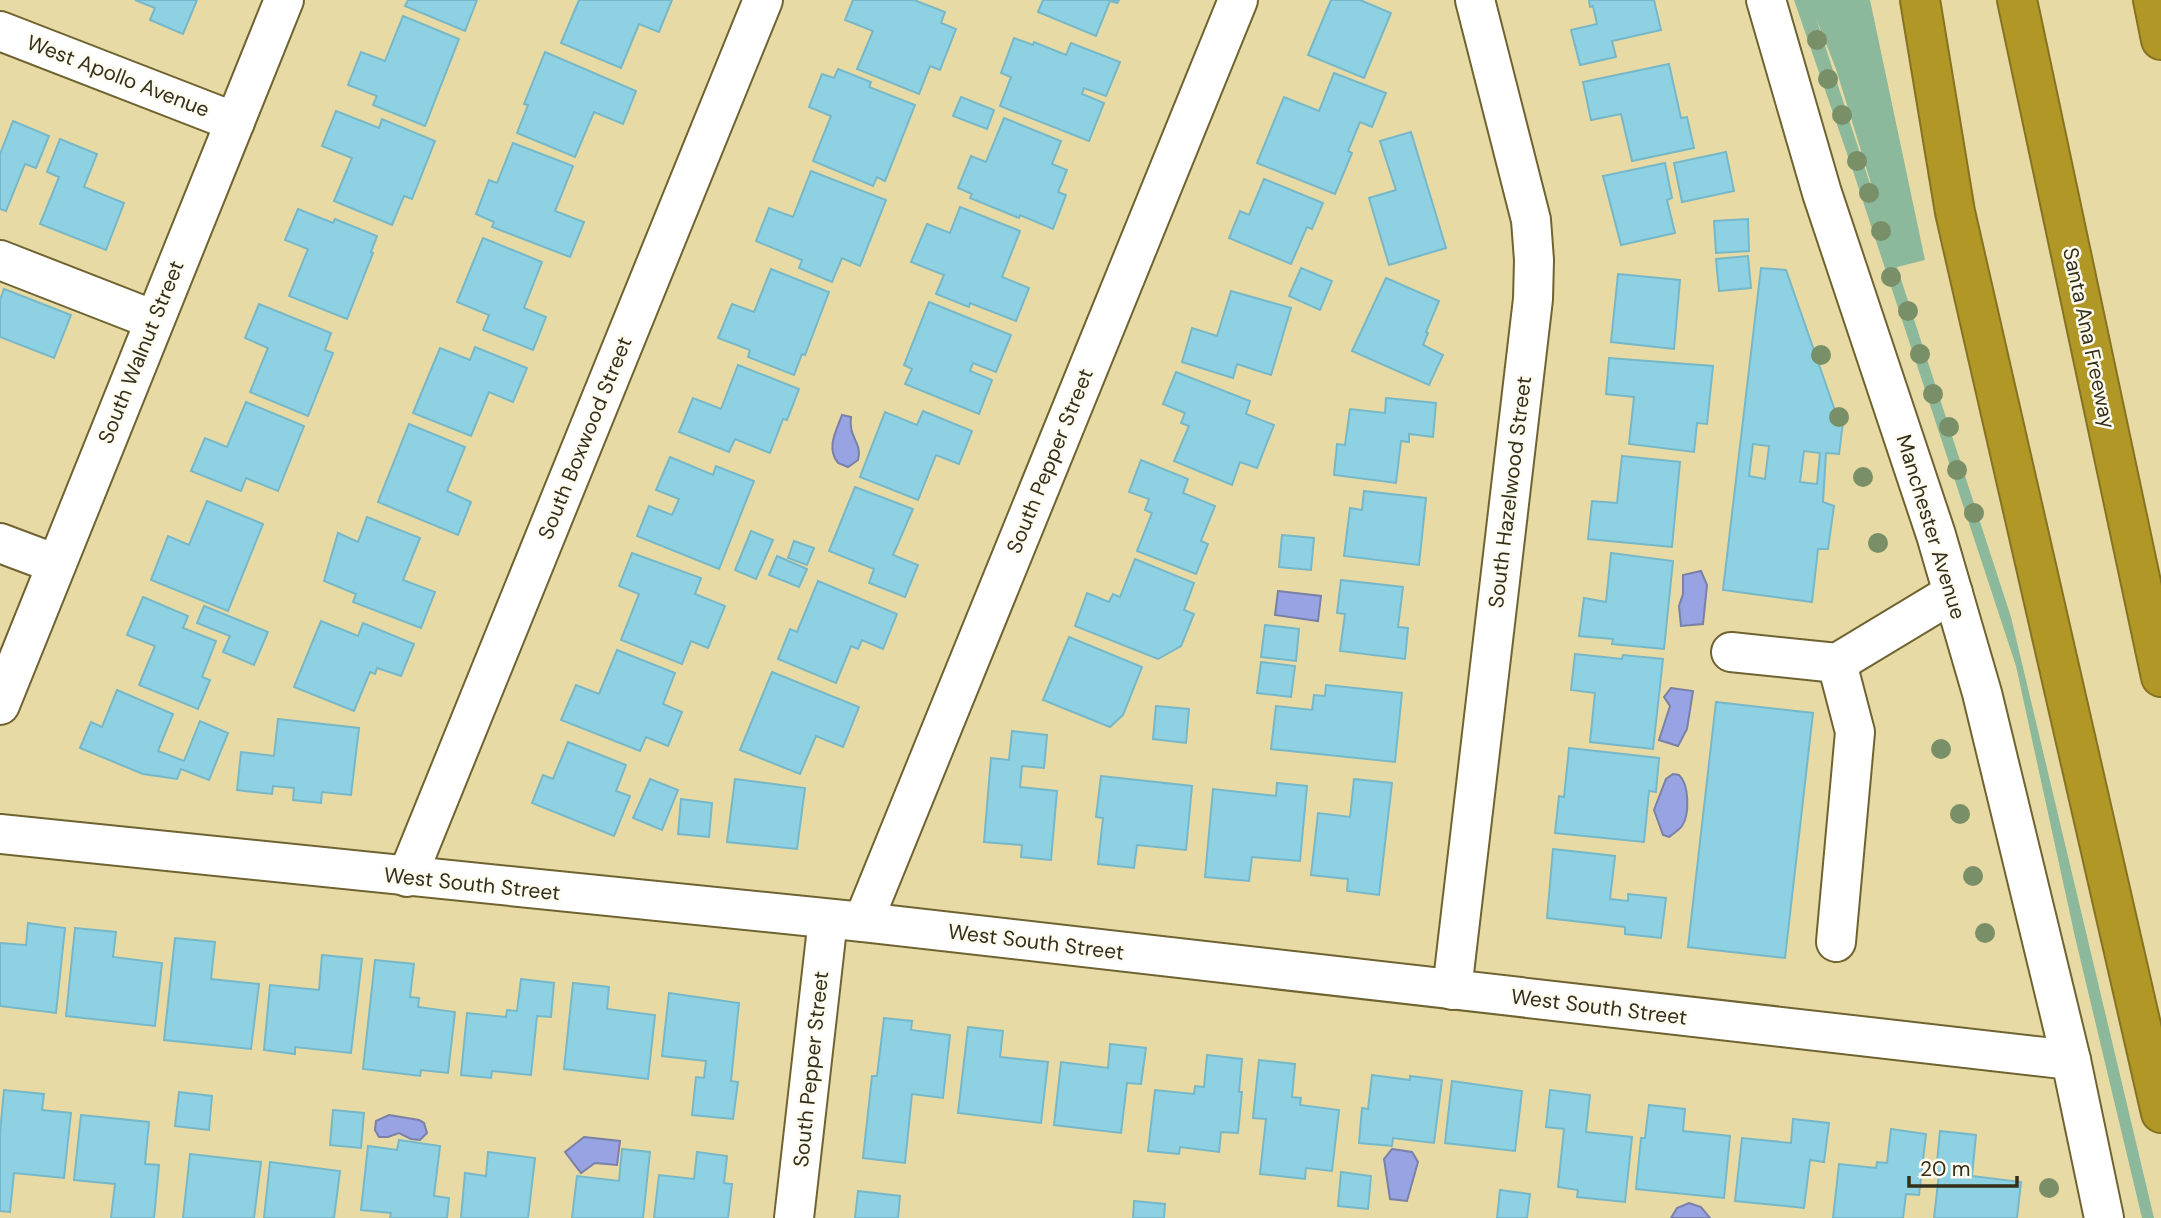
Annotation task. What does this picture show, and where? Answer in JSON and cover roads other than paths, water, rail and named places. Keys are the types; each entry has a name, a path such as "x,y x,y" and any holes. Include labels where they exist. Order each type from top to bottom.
{"highway":[{"path":"1920,0 1955,212 2161,1113"},
{"name":"Santa Ana Freeway","path":"2017,0 2161,677"},
{"path":"2152,0 2161,40"}],"street":[{"name":"South Walnut Street","path":"0,705 284,0"},
{"name":"South Boxwood Street","path":"407,877 763,0"},
{"name":"South Pepper Street","path":"794,1218 845,921 1238,0"},
{"name":"South Hazelwood Street","path":"1452,990 1533,299 1534,260 1531,220 1475,0"},
{"name":"Manchester Avenue","path":"1766,0 1822,193 1936,535 1982,693 2071,1060 2104,1218"},
{"name":"West Apollo Avenue","path":"0,31 235,122"},
{"path":"0,260 154,320"},
{"path":"0,542 56,564"},
{"path":"1731,652 1837,663 1953,593"},
{"path":"1836,942 1855,732 1837,663"},
{"name":"West South Street","path":"0,834 845,921 2071,1060"}],"water":[{"path":"842,415 851,417 852,430 859,449 858,460 848,467 838,463 832,445"},
{"path":"1701,571 1707,585 1703,624 1681,626 1679,606 1683,594 1683,575"},
{"path":"1278,591 1321,596 1318,621 1275,615"},
{"path":"1671,688 1693,691 1687,729 1678,746 1659,740 1670,706 1664,697"},
{"path":"1673,774 1679,775 1685,785 1687,807 1682,826 1669,837 1663,835 1654,810 1666,779"},
{"path":"389,1115 419,1120 424,1123 427,1133 420,1140 399,1133 379,1137 375,1130 376,1121"},
{"path":"584,1137 620,1141 617,1165 595,1163 581,1173 565,1152"},
{"path":"1392,1149 1412,1152 1418,1162 1407,1201 1390,1199 1384,1159"},
{"path":"1689,1203 1701,1207 1710,1218 1671,1218 1677,1208"}]}
